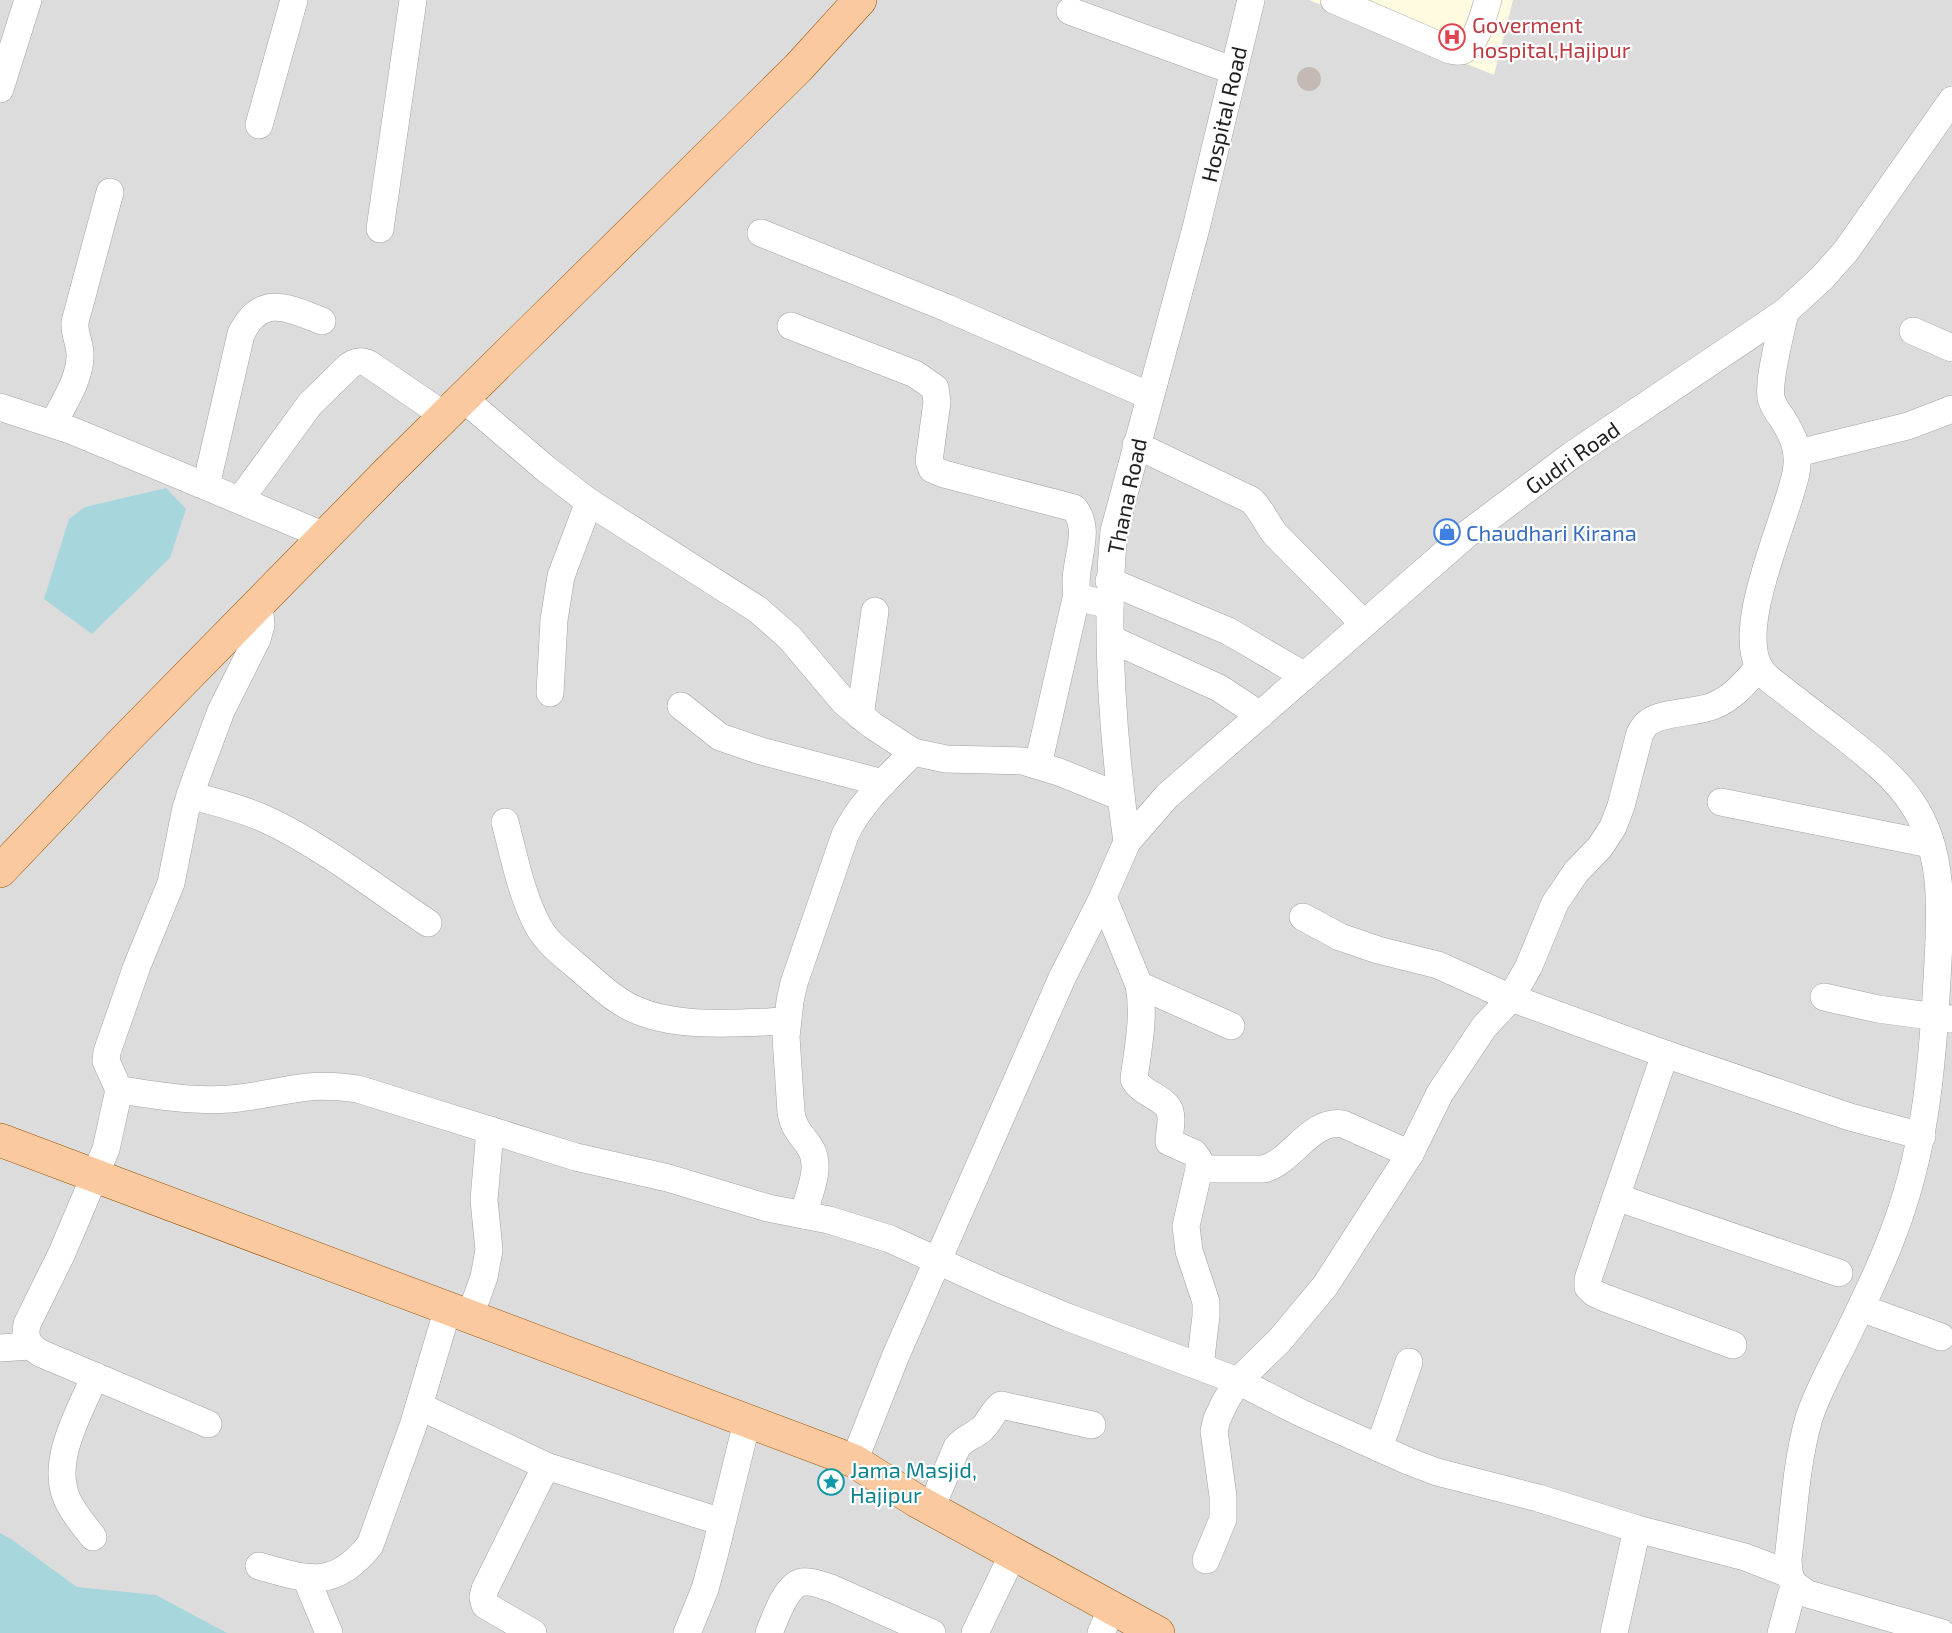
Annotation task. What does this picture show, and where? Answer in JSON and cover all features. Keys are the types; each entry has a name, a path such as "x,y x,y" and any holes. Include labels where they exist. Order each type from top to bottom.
{"main road":[{"path":"0,871 325,536 798,68 860,0"},
{"path":"0,1140 854,1461 931,1508 1014,1552 1106,1620 1158,1633"}],"street":[{"path":"0,89 28,0"},
{"path":"259,125 294,0"},
{"path":"380,229 413,0"},
{"name":"Hospital Road","path":"1196,228 1251,0"},
{"path":"1334,0 1450,50 1460,51 1467,48 1475,37 1488,0"},
{"path":"1070,11 1234,71"},
{"name":"Gudri Road","path":"1127,842 1167,796 1467,534 1572,455 1785,312 1822,278 1846,251 1952,100"},
{"path":"53,424 79,367 80,355 74,333 75,322 110,192"},
{"name":"Thana Road","path":"1127,842 1114,730 1109,593 1114,531 1196,228"},
{"path":"760,233 947,308 1150,396"},
{"path":"206,486 241,334 248,320 255,312 273,307 286,308 322,321"},
{"path":"1781,1633 1791,1580 1788,1559 1802,1452 1810,1416 1818,1394 1861,1308 1901,1212 1922,1136 1933,1063 1944,1018 1941,911 1937,871 1930,844 1914,805 1896,780 1871,758 1768,678 1759,667 1754,645 1755,616 1764,573 1796,473 1798,453 1793,436 1771,398 1775,361 1785,312"},
{"path":"791,326 915,375 935,388 937,402 929,461 932,468 944,474 1074,508 1082,516 1083,529 1074,583 1077,594 1038,765"},
{"path":"1913,331 1952,348"},
{"path":"240,500 310,404 349,366 363,361 454,407 546,469 589,502 757,609 790,638 844,702 860,716 913,752 946,759 1023,761 1121,797"},
{"path":"0,407 53,424 325,536"},
{"path":"1798,453 1908,426 1952,409"},
{"path":"1136,445 1251,500 1259,507 1267,525 1275,534 1364,624"},
{"path":"550,693 554,620 560,584 589,502"},
{"path":"1077,594 1085,599 1109,593 1228,631 1305,675"},
{"path":"208,1424 40,1353 30,1346 25,1336 27,1324 62,1253 113,1124 119,1090 106,1061 107,1052 137,966 171,882 190,795 221,711 257,639 261,626 259,604"},
{"path":"860,716 875,611"},
{"path":"1111,639 1219,688 1260,715"},
{"path":"1206,1560 1223,1519 1223,1496 1214,1431 1225,1402 1238,1381 1279,1341 1325,1286 1410,1154 1440,1093 1484,1028 1511,998 1529,966 1555,903 1576,872 1600,847 1612,827 1621,806 1640,733 1647,722 1656,718 1698,711 1725,701 1738,691 1759,667"},
{"path":"681,705 720,737 761,751 883,783"},
{"path":"803,1215 816,1162 813,1151 793,1125 787,1021 794,983 845,835 853,819 913,752"},
{"path":"190,795 265,819 306,842 428,923"},
{"path":"1721,802 1930,844"},
{"path":"505,822 528,903 539,929 549,942 618,1000 629,1007 658,1018 681,1021 716,1023 787,1021"},
{"path":"854,1461 896,1355 1013,1087 1127,842"},
{"path":"1103,897 1139,985 1142,1015 1134,1079 1137,1086 1168,1106 1171,1113 1169,1142 1194,1154 1199,1160 1186,1226 1189,1251 1206,1302 1200,1366"},
{"path":"1303,916 1341,937 1378,950 1438,965 1511,998 1665,1054 1809,1104 1922,1136"},
{"path":"1139,985 1231,1026"},
{"path":"1824,997 1878,1009 1944,1018"},
{"path":"1665,1054 1588,1279 1588,1287 1605,1298 1733,1345"},
{"path":"119,1090 200,1100 252,1097 306,1087 330,1086 358,1089 576,1157 668,1178 739,1200 829,1220 881,1235 1067,1317 1238,1381 1301,1413 1437,1472 1745,1557 1791,1580 1808,1594 1891,1626 1942,1633"},
{"path":"1199,1169 1272,1167 1287,1157 1316,1130 1333,1122 1343,1124 1410,1154"},
{"path":"259,1566 306,1578 328,1577 338,1573 359,1558 370,1545 419,1406 459,1312 484,1277 489,1250 484,1200 490,1130"},
{"path":"1616,1197 1839,1273"},
{"path":"1861,1308 1941,1337"},
{"path":"0,1348 30,1346"},
{"path":"1379,1448 1409,1362"},
{"path":"93,1537 72,1509 66,1498 63,1484 65,1448 95,1376"},
{"path":"931,1508 957,1447 963,1439 981,1430 990,1420 995,1409 1001,1405 1011,1405 1092,1425"},
{"path":"419,1406 546,1466 722,1522"},
{"path":"687,1633 705,1589 747,1422"},
{"path":"533,1633 485,1605 483,1597 546,1466"},
{"path":"1614,1633 1637,1529"},
{"path":"975,1633 1014,1552"},
{"path":"306,1578 329,1633"},
{"path":"769,1633 784,1599 791,1589 801,1582 814,1582 831,1588 932,1633"}],"shaded area":[{"path":"0,0 1952,0 1952,1633 0,1633"},
{"name":"Goverment hospital,Hajipur","path":"1309,0 1513,0 1494,75"}],"water":[{"path":"166,488 186,509 170,558 92,634 44,599 69,519 85,507"},
{"path":"0,1533 77,1587 156,1595 227,1633 0,1633"}],"building":[{"path":"1309,67 1318,70 1321,79 1318,88 1309,91 1300,88 1297,79 1300,70"}],"place":[{"name":"Goverment hospital,Hajipur","path":"1452,37"},
{"name":"Chaudhari Kirana","path":"1447,532"},
{"name":"Jama Masjid, Hajipur","path":"831,1482"}]}
